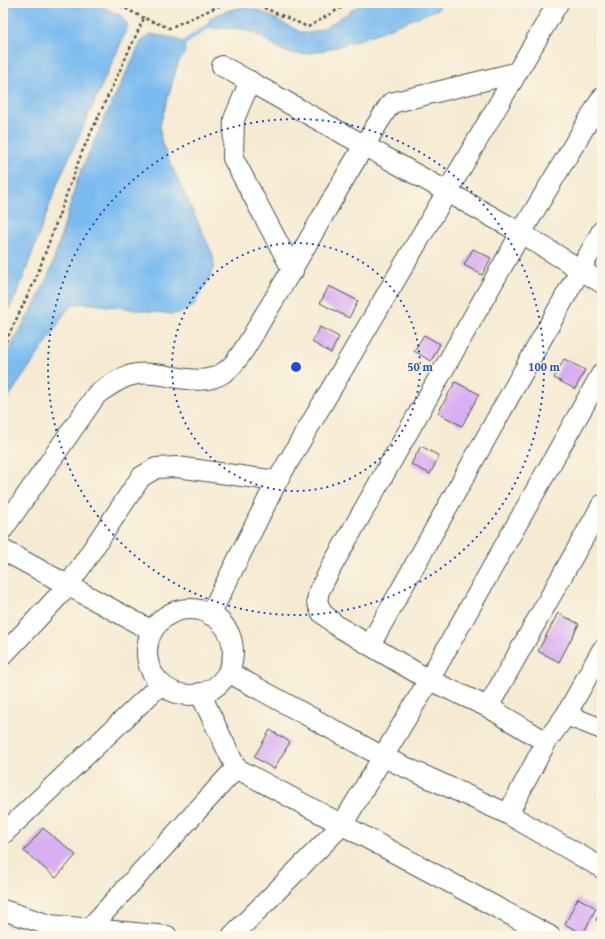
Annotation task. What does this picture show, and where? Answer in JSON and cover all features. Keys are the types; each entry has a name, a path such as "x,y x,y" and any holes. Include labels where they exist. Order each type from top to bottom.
{"street":[{"path":"210,614 277,481 515,73 558,3"},
{"path":"222,66 521,233 580,271 602,283"},
{"path":"3,529 97,394 117,381 138,374 174,376 203,381 226,372 238,356 293,270 363,145 391,104 515,73"},
{"path":"250,81 234,119 233,158 293,270"},
{"path":"546,742 488,707 429,680 337,626 322,613 317,601 319,591 521,233 602,98"},
{"path":"370,646 602,231"},
{"path":"232,936 342,825 429,680 602,373"},
{"path":"3,655 68,586 141,478 156,468 177,467 277,481"},
{"path":"488,707 602,505"},
{"path":"3,550 152,631"},
{"path":"184,609 202,611 210,614 217,618 229,634 233,655 228,672 221,682 207,692 186,695 161,684 150,670 146,652 152,631 158,623 170,613 184,609"},
{"path":"508,814 546,742 566,715 602,650"},
{"path":"228,672 383,757 508,814 602,868"},
{"path":"3,834 161,684"},
{"path":"200,693 236,768 550,936"},
{"path":"566,715 602,729"},
{"path":"88,930 236,768"},
{"path":"3,910 49,925 88,930 167,936"}],"path":[{"path":"115,3 144,18 169,28 226,3"},
{"path":"253,3 308,27 349,3"},
{"path":"3,347 36,278 82,152 144,18"}],"water":[{"path":"3,3 95,3 121,16 128,25 58,182 18,292 3,322"},
{"path":"362,3 443,3 438,9 386,30 341,45 303,54 284,51 247,30 217,29 208,26 210,18 223,12 233,9 251,8 298,31 309,33 322,29"},
{"path":"150,34 175,38 184,43 185,52 178,63 160,125 161,140 213,255 214,267 193,307 180,313 171,314 85,303 73,304 64,314 51,336 3,405 3,360 37,300 52,267 78,178 104,119 141,42"}],"building":[{"path":"473,249 491,258 482,275 464,265"},
{"path":"329,286 358,301 349,318 320,303"},
{"path":"320,327 339,337 331,353 312,342"},
{"path":"424,335 440,344 431,361 414,351"},
{"path":"564,359 585,370 575,389 554,378"},
{"path":"455,382 479,394 462,426 438,413"},
{"path":"421,446 439,456 430,474 411,464"},
{"path":"558,613 579,624 559,662 538,651"},
{"path":"270,730 290,742 274,769 254,757"},
{"path":"43,828 76,855 56,878 24,851"},
{"path":"578,898 596,908 583,934 565,924"},
{"path":"602,907 602,923 596,920"}],"waterway":[{"path":"184,43 208,26"}]}
